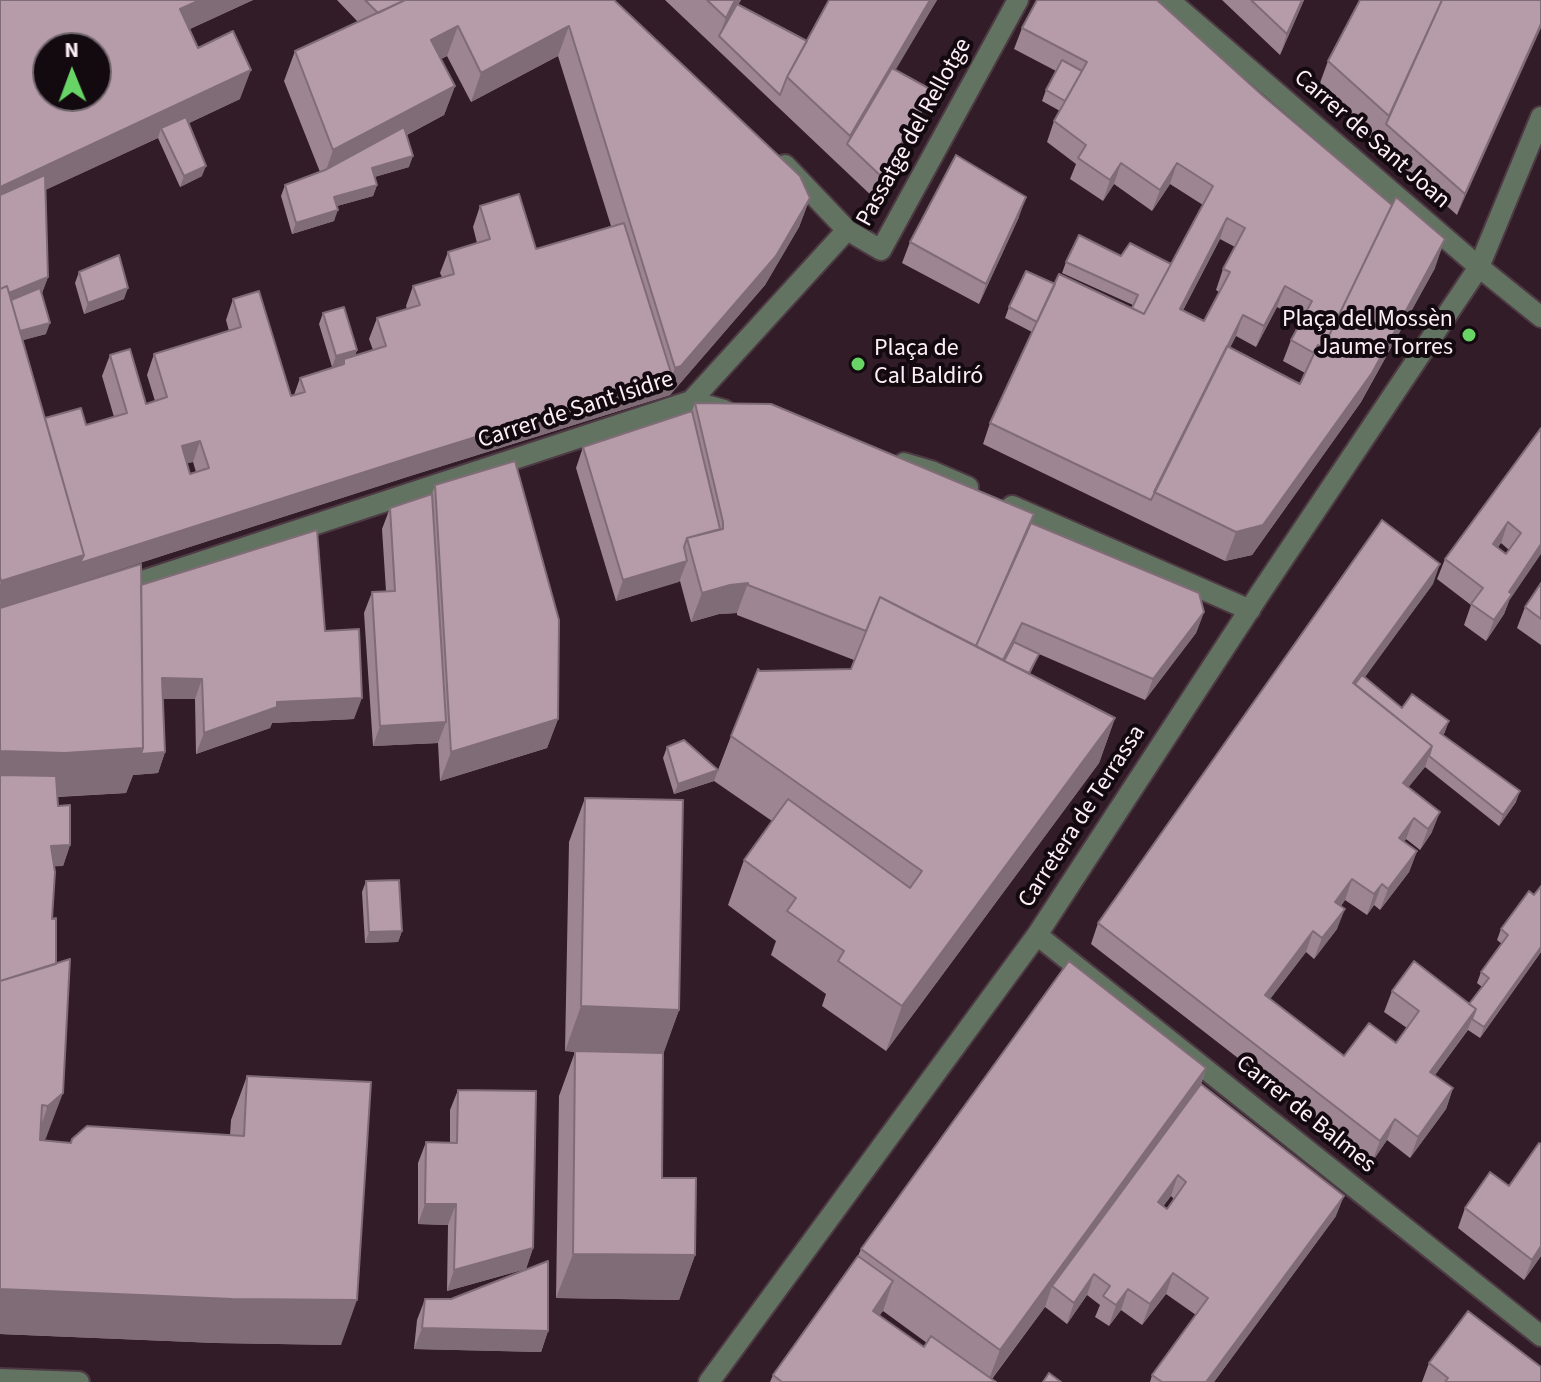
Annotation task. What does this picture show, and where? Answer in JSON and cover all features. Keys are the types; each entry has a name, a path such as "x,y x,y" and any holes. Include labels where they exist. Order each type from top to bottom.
{"street":[{"name":"Passatge del Rellotge","path":"847,230 881,250 1018,0"},
{"name":"Carrer de Sant Joan","path":"1169,0 1541,317"},
{"name":"Carretera de Terrassa","path":"709,1382 1037,935 1479,267 1541,117"},
{"path":"691,401 847,230 768,149"},
{"name":"Carrer de Sant Isidre","path":"90,598 691,401 749,417"},
{"path":"885,457 931,471 1250,610"},
{"name":"Carrer de Balmes","path":"1037,935 1541,1336"},
{"path":"0,1379 79,1382"}],"building":[{"path":"0,0 200,0 180,9 198,48 233,31 251,70 0,187"},
{"path":"365,0 405,0 378,13"},
{"path":"405,0 614,0 800,176 810,198 776,256 681,366 675,368 569,26 481,73 458,26 431,40 455,86 333,150 295,51"},
{"path":"707,0 735,0 726,18"},
{"path":"829,0 930,0 850,136 787,77"},
{"path":"1037,0 1157,0 1262,95 1392,205 1323,348 1318,345 1314,353 1291,340 1312,301 1285,286 1264,326 1243,315 1151,500 990,423 1059,274 1144,314 1213,186 1177,163 1160,190 1121,163 1110,180 1078,158 1086,145 1054,121 1087,62 1022,28","holes":["1227,218 1245,228 1223,269 1230,272 1204,321 1180,309"]},
{"path":"1251,0 1302,0 1287,34"},
{"path":"1360,0 1442,0 1389,116 1328,61"},
{"path":"1442,0 1541,0 1541,24 1465,194 1386,124"},
{"path":"737,4 807,41 780,95 719,36"},
{"path":"1062,60 1082,71 1065,101 1046,90"},
{"path":"892,68 930,89 883,178 847,144"},
{"path":"186,117 206,166 184,176 161,128"},
{"path":"404,127 413,156 372,168 377,185 334,197 338,210 296,223 285,185 325,170"},
{"path":"956,155 1026,197 986,284 910,242"},
{"path":"45,175 48,277 9,293 7,286 0,289 0,195"},
{"path":"519,194 536,249 624,223 672,376 80,563 84,555 45,418 81,408 86,425 127,413 110,355 130,349 146,404 167,397 154,354 241,327 233,299 259,291 291,396 305,392 300,378 344,364 344,359 386,346 377,318 420,305 413,286 454,274 448,252 490,239 480,206","holes":["200,441 209,468 190,474 182,446"]},
{"path":"1396,197 1445,239 1372,373 1263,525 1236,532 1154,492 1227,346 1300,384 1318,345 1323,348"},
{"path":"1079,235 1121,256 1130,243 1171,264 1144,314 1132,308 1138,295 1066,262"},
{"path":"119,255 128,288 88,303 79,272"},
{"path":"1026,271 1055,284 1037,322 1009,307"},
{"path":"7,286 84,555 1,581 0,289"},
{"path":"40,288 50,323 20,331 11,300"},
{"path":"344,307 357,350 336,356 323,313"},
{"path":"695,403 771,404 1034,514 976,646 880,597 866,631 748,583 702,593 687,538 723,529 723,522"},
{"path":"692,411 720,529 687,538 684,547 687,561 623,580 583,447"},
{"path":"1541,428 1541,544 1494,620 1471,604 1483,588 1445,559","holes":["1508,522 1521,533 1506,554 1493,544"]},
{"path":"515,461 559,620 558,719 451,752 435,485"},
{"path":"432,494 446,722 380,726 372,592 395,591 390,508"},
{"path":"1382,520 1440,564 1353,683 1432,746 1403,783 1440,812 1428,829 1414,818 1399,838 1417,851 1388,889 1382,884 1374,894 1352,879 1335,902 1345,909 1322,938 1313,931 1265,995 1344,1056 1369,1023 1396,1043 1419,1011 1392,991 1414,961 1476,1009 1430,1072 1453,1088 1418,1137 1395,1119 1380,1141 1098,923"},
{"path":"1031,523 1199,593 1204,612 1153,679 1022,623 1003,660 976,646"},
{"path":"317,530 325,631 359,629 362,698 277,702 277,707 204,733 202,679 162,678 165,752 141,754 141,585"},
{"path":"141,564 143,748 65,753 0,751 0,608"},
{"path":"1541,583 1541,619 1525,607"},
{"path":"880,597 1115,718 902,1006 838,961 844,951 787,911 796,898 744,860 788,799 910,888 922,871 731,736 758,669 851,669"},
{"path":"1014,642 1039,654 1029,673 1004,661"},
{"path":"1362,675 1402,708 1412,694 1449,721 1440,733 1520,791 1503,815 1429,756 1432,746 1355,684"},
{"path":"684,740 718,770 678,784 667,747"},
{"path":"0,775 56,776 58,806 70,805 70,845 51,846 55,872 52,919 56,918 56,964 0,981"},
{"path":"585,798 683,800 679,1010 581,1006"},
{"path":"399,880 402,931 369,932 366,881"},
{"path":"1541,886 1541,947 1484,1027 1472,1019 1476,1009 1469,1004 1489,978 1481,972 1508,935 1501,929 1529,891 1534,895"},
{"path":"70,959 63,1093 48,1106 42,1105 40,1140 71,1143 87,1126 244,1136 247,1076 371,1082 357,1300 232,1299 0,1289 0,981"},
{"path":"1069,961 1206,1068 1000,1350 861,1249"},
{"path":"575,1051 663,1053 662,1178 696,1178 695,1255 573,1254"},
{"path":"1201,1084 1344,1196 1206,1382 1162,1382 1152,1375 1208,1298 1173,1273 1150,1304 1128,1289 1116,1305 1103,1296 1110,1286 1094,1274 1074,1303 1052,1286","holes":["1178,1175 1186,1182 1167,1209 1158,1202"]},
{"path":"458,1090 536,1091 533,1248 454,1270 456,1204 425,1204 426,1142 457,1143"},
{"path":"1539,1143 1541,1246 1532,1260 1465,1208 1490,1172 1509,1186"},
{"path":"858,1256 893,1281 873,1311 924,1347 931,1336 996,1382 782,1382 773,1375"},
{"path":"548,1261 548,1331 422,1328 425,1299 451,1299"},
{"path":"1468,1311 1541,1367 1541,1382 1445,1382 1448,1378 1429,1363"},
{"path":"1049,1373 1061,1382 1043,1382"}],"place":[{"name":"Plaça del Mossèn Jaume Torres","path":"1469,335"},
{"name":"Plaça de Cal Baldiró","path":"858,364"}]}
